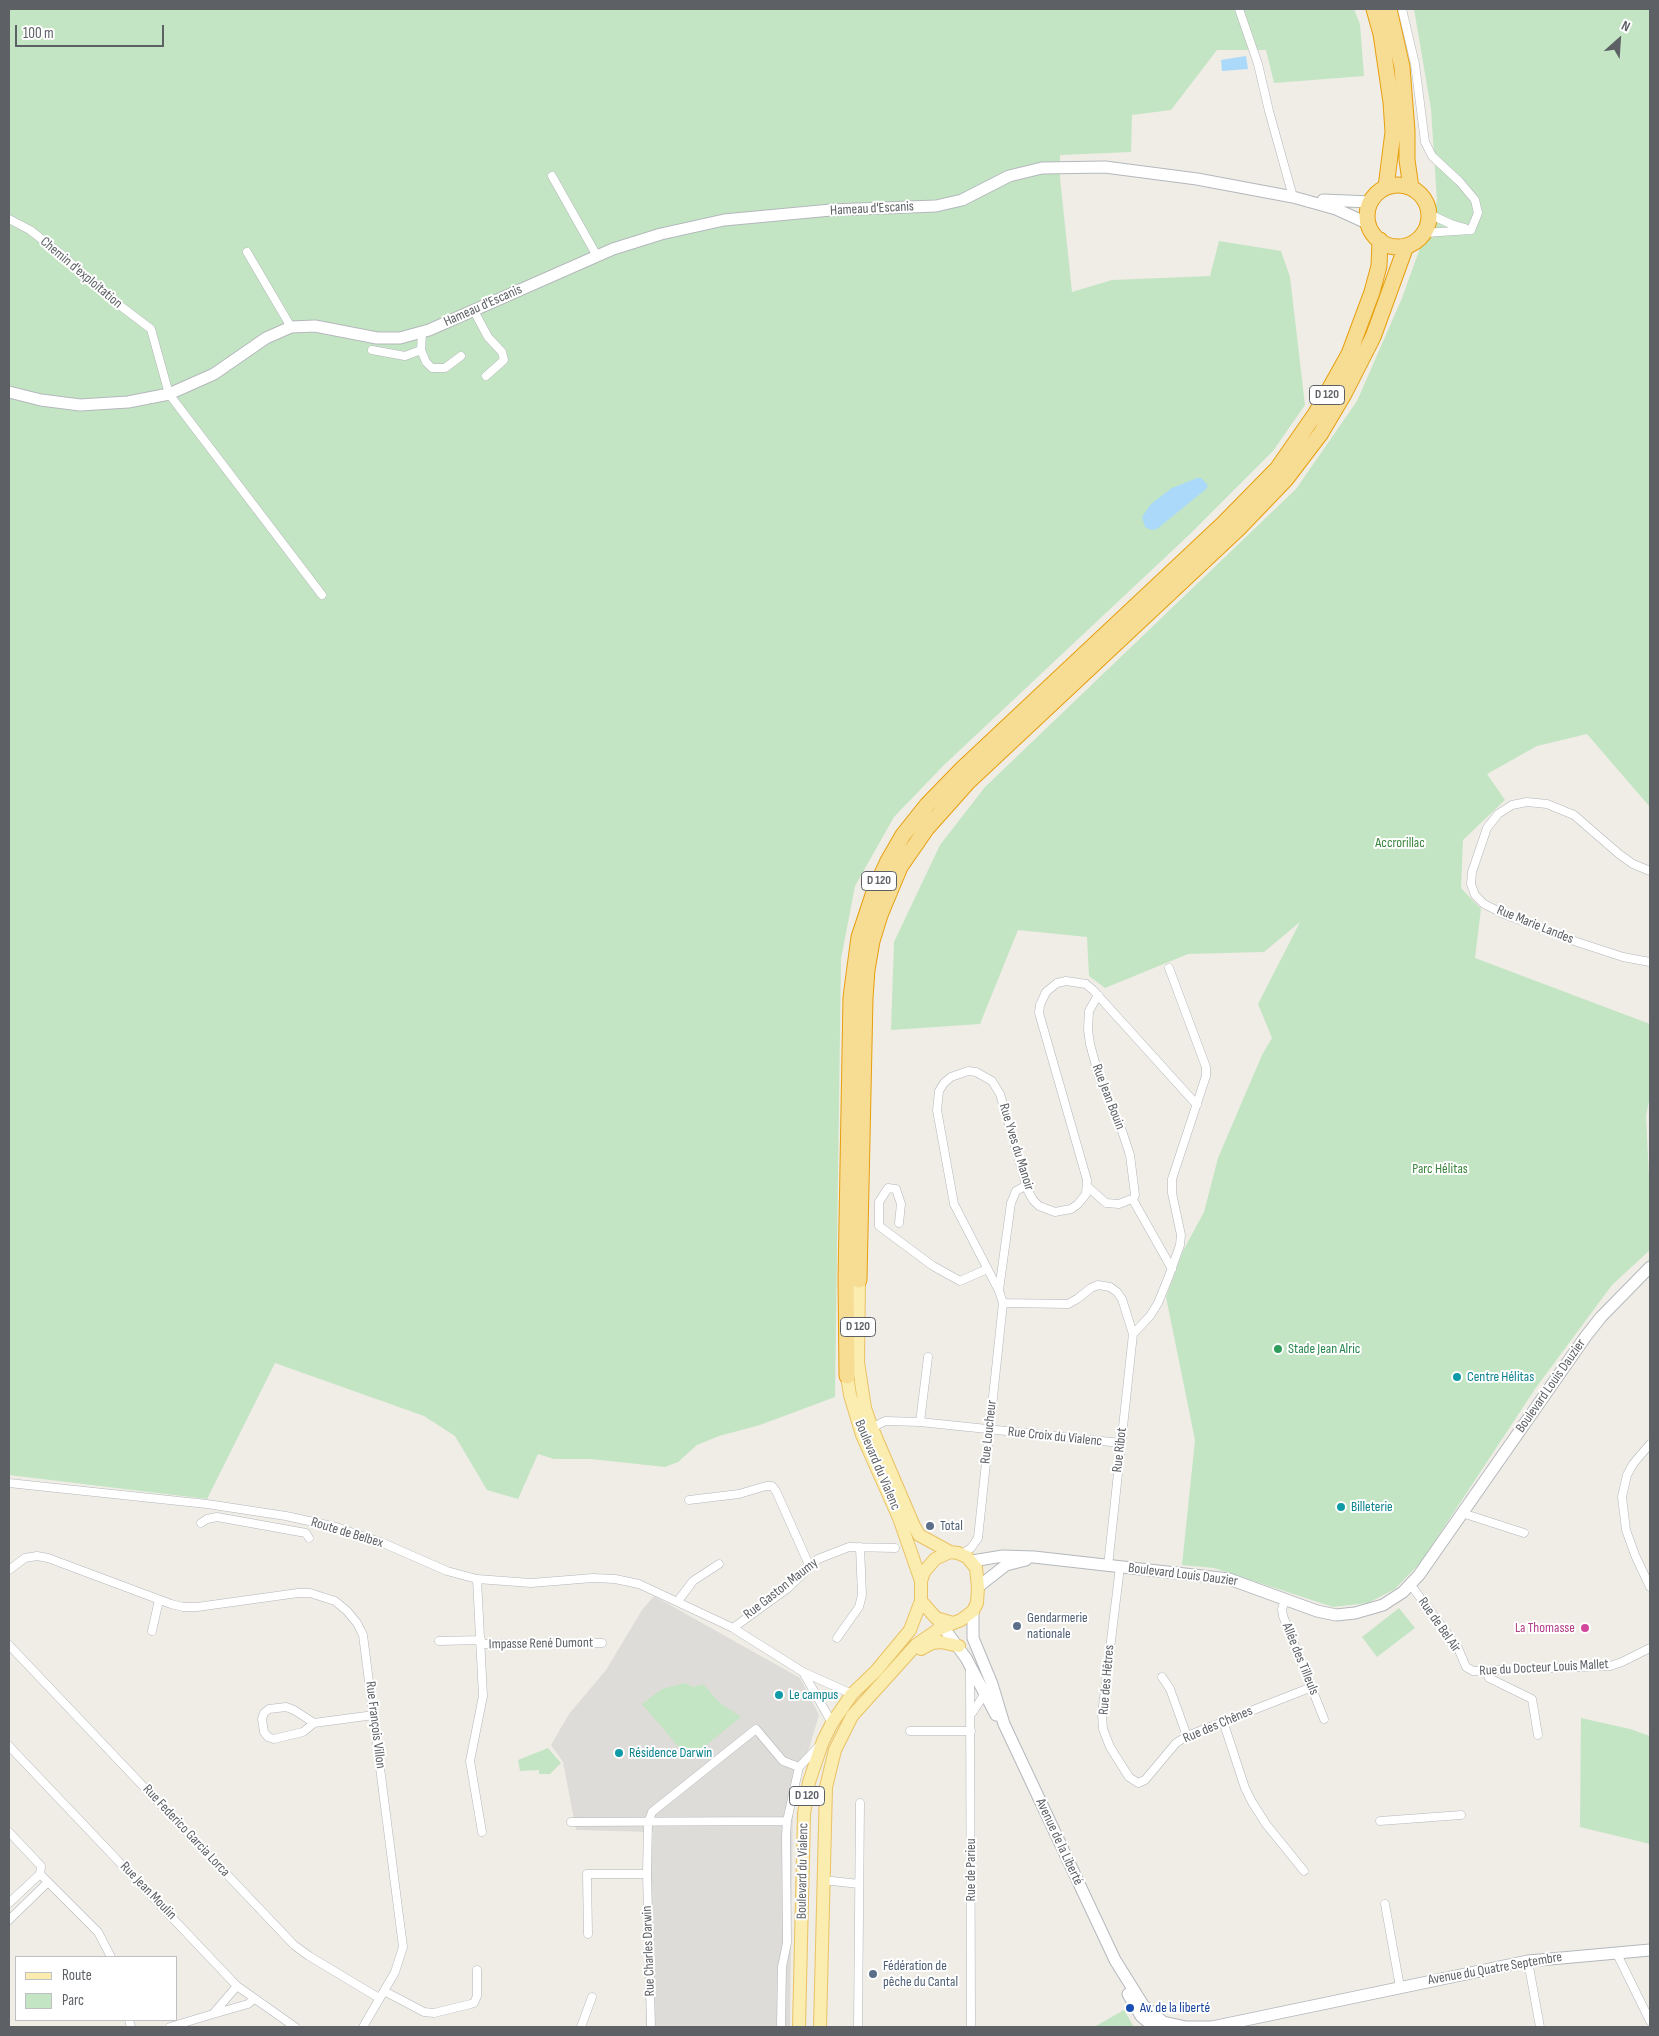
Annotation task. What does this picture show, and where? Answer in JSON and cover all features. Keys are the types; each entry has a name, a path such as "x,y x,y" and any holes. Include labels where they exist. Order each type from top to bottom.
{"highway":[{"path":"1374,9 1381,34 1392,102 1392,149 1386,188"},
{"path":"1389,9 1402,67 1407,131 1407,160 1411,188"},
{"path":"1398,185 1411,188 1423,198 1429,214 1428,224 1424,233 1416,241 1406,246 1392,246 1380,240 1373,233 1369,224 1368,213 1371,202 1378,193 1386,188 1398,185"},
{"name":"D 120","path":"848,1376 846,1279 851,997 859,937 875,889 888,861 904,835 927,805 962,769 1223,524 1277,469 1316,413 1349,354 1372,292 1379,266 1380,240"},
{"name":"D 120","path":"859,1280 864,998 872,941 880,915 900,867 927,828 968,782 1238,530 1286,479 1321,433 1344,394 1373,337 1406,246"}],"main road":[{"name":"D 120","path":"859,1280 858,1362 865,1408 872,1428 919,1535 961,1556"},
{"name":"Boulevard du Vialenc","path":"848,1376 852,1402 862,1435 899,1518 921,1580"},
{"path":"942,1554 961,1556 978,1574 977,1603 973,1611 962,1620 944,1623 921,1600 921,1580 929,1565 942,1554"},
{"name":"Boulevard du Vialenc","path":"799,2027 797,1944 804,1814 809,1782 823,1741 832,1723 852,1694 876,1671 910,1630 921,1600"},
{"name":"Boulevard du Vialenc","path":"820,2027 826,1787 835,1750 852,1716 899,1662 916,1645 944,1623"},
{"path":"899,1662 932,1643 941,1642 958,1646"}],"street":[{"path":"1239,9 1258,64 1268,111 1293,197"},
{"path":"1402,9 1415,64 1424,142 1432,156 1460,182 1475,200 1478,214 1471,230"},
{"name":"Hameau d'Escanis","path":"9,392 41,400 80,405 128,402 169,394 214,374 266,338 290,327 315,326 377,338 400,338 422,333 597,256 661,234 724,220 831,210 936,206 962,200 1009,176 1042,168 1105,167 1196,178 1293,197"},
{"path":"552,176 597,256"},
{"path":"1293,197 1371,202"},
{"path":"1293,197 1336,209 1369,224"},
{"path":"1429,214 1451,224 1471,230"},
{"name":"Chemin d'exploitation","path":"9,219 30,230 62,255 110,298 152,329 169,394"},
{"path":"1424,233 1471,230"},
{"path":"247,252 290,327"},
{"path":"474,311 488,337 502,352 504,360 486,376"},
{"path":"422,333 421,350 426,362 432,368 444,368 461,356"},
{"path":"372,350 405,356 421,350"},
{"path":"169,394 322,595"},
{"name":"Rue Marie Landes","path":"1650,871 1633,864 1618,854 1574,815 1547,804 1527,802 1512,805 1498,814 1488,828 1472,872 1471,884 1475,895 1484,904 1504,914 1577,942 1623,957 1650,962"},
{"path":"1003,1303 1068,1304 1077,1300 1091,1288 1104,1285 1117,1292 1122,1298 1133,1334 1150,1316 1158,1303 1180,1245 1181,1235 1172,1193 1172,1179 1204,1084 1206,1067 1169,968"},
{"path":"1172,1269 1133,1200 1119,1204 1106,1204 1088,1187 1039,1013 1040,1005 1046,992 1057,983 1066,981 1086,984 1098,994 1197,1104"},
{"name":"Rue Jean Bouin","path":"1098,994 1090,1011 1088,1030 1090,1044 1099,1077 1122,1131 1130,1156 1135,1195 1133,1200"},
{"name":"Rue Yves du Manoir","path":"1003,1303 999,1291 959,1216 951,1191 937,1110 940,1092 944,1083 951,1077 968,1071 986,1076 997,1086 1027,1185 1033,1200 1039,1206 1055,1212 1064,1212 1078,1204 1086,1194 1088,1187"},
{"path":"999,1291 1011,1203 1016,1191 1027,1185"},
{"path":"899,1223 901,1204 896,1189 888,1188 879,1202 879,1226 933,1266 960,1281 987,1269"},
{"name":"Boulevard Louis Dauzier","path":"961,1556 1034,1557 1230,1579 1317,1611 1336,1615 1355,1613 1382,1605 1401,1593 1419,1575 1586,1336 1650,1269"},
{"name":"Rue Loucheur","path":"961,1556 971,1548 978,1538 1003,1303"},
{"name":"Rue Ribot","path":"1108,1566 1133,1334"},
{"path":"920,1422 928,1357"},
{"name":"Rue Croix du Vialenc","path":"872,1428 885,1421 920,1422 1121,1443"},
{"path":"1650,1444 1626,1475 1622,1497 1626,1530 1650,1587"},
{"name":"Route de Belbex","path":"9,1483 206,1504 286,1516 336,1527 383,1543 447,1571 477,1579 531,1583 593,1578 616,1579 639,1584 734,1628 803,1672 852,1694"},
{"path":"689,1500 739,1494 772,1486 776,1490 810,1567"},
{"path":"1462,1513 1524,1533"},
{"path":"284,1529 286,1516"},
{"path":"201,1523 207,1519 217,1517 306,1533 309,1538"},
{"name":"Rue Gaston Maumy","path":"734,1628 788,1588 818,1559 849,1547 895,1548"},
{"path":"837,1638 859,1607 862,1595 860,1547"},
{"name":"Rue François Villon","path":"9,1569 25,1558 36,1556 48,1558 159,1600 183,1607 197,1607 310,1593 335,1601 347,1611 363,1635 403,1939 401,1958 395,1972 363,2027"},
{"name":"Boulevard Louis Dauzier","path":"978,1587 1006,1565 1034,1557"},
{"path":"678,1601 693,1581 719,1564"},
{"name":"Rue des Hêtres","path":"1120,1567 1103,1695 1103,1729 1110,1747 1129,1777 1138,1783"},
{"name":"Impasse René Dumont","path":"477,1579 484,1696 470,1761 482,1832"},
{"name":"Rue de Bel Air","path":"1410,1584 1458,1648 1466,1667"},
{"name":"Allée des Tilleuls","path":"1285,1599 1282,1609 1283,1616 1324,1719"},
{"path":"152,1631 159,1600"},
{"name":"Avenue de la Liberté","path":"973,1611 974,1646 998,1718 1004,1724 1115,1960 1143,2005 1159,2025"},
{"name":"Avenue de la Liberté","path":"944,1623 988,1690"},
{"name":"Impasse René Dumont","path":"440,1641 602,1643"},
{"name":"Rue Federico Garcia Lorca","path":"9,1645 294,1945 379,1998"},
{"name":"Rue du Docteur Louis Mallet","path":"1466,1667 1473,1671 1486,1671 1610,1666 1650,1648"},
{"name":"Rue de Parieu","path":"970,1664 972,1713 971,2027"},
{"path":"1486,1671 1489,1678 1532,1698 1538,1735"},
{"name":"Route de Belbex","path":"803,1672 832,1723"},
{"path":"1162,1677 1170,1689 1187,1736"},
{"name":"Rue des Chênes","path":"1138,1783 1145,1780 1176,1742 1223,1721 1312,1687"},
{"path":"972,1713 988,1690"},
{"path":"314,1723 294,1710 286,1708 269,1709 264,1713 262,1719 264,1732 268,1737 274,1739 303,1732 314,1723 374,1716"},
{"path":"1223,1721 1245,1788 1252,1802 1266,1824 1304,1871"},
{"path":"648,1822 652,1812 756,1729 783,1761 799,1767"},
{"path":"910,1731 971,1731"},
{"path":"781,2027 782,1967 786,1943 787,1821 799,1767 823,1741"},
{"name":"Rue Jean Moulin","path":"9,1746 237,1986 295,2027"},
{"path":"858,2027 860,1802"},
{"path":"1380,1821 1462,1814"},
{"path":"570,1822 787,1821"},
{"name":"Rue Charles Darwin","path":"648,1822 647,1874 651,2027"},
{"path":"9,1832 41,1866 40,1874 9,1903"},
{"path":"40,1874 98,1932 110,1956"},
{"path":"588,1934 587,1874 647,1874"},
{"path":"823,1880 859,1884"},
{"path":"9,1920 48,1882"},
{"path":"786,1903 790,1916 790,1938 797,1944"},
{"path":"1385,1904 1400,1987"},
{"name":"Avenue du Quatre Septembre","path":"1159,2025 1212,2027 1528,1961 1650,1950"},
{"path":"1616,1952 1650,2021"},
{"name":"Avenue de la Liberté","path":"1115,1960 1118,1974 1146,2027"},
{"path":"1528,1961 1540,2027"},
{"path":"384,1990 424,2012 434,2012 474,2003 477,1996 477,1970"},
{"path":"213,2014 237,1986"},
{"path":"582,2027 592,1997"},
{"path":"170,2027 248,2004 254,1999"},
{"name":"Avenue de la Liberté","path":"1133,2004 1141,2016 1159,2025"}],"shaded area":[{"path":"654,1596 800,1678 819,1715 793,1802 790,2027 646,2027 645,1947 653,1832 576,1830 563,1762 551,1745 569,1714 606,1670 642,1610"}],"green space":[{"path":"9,9 1354,9 1360,24 1364,76 1274,83 1266,50 1217,50 1171,110 1132,115 1131,152 1060,155 1060,178 1072,292 1112,280 1210,276 1219,241 1281,251 1290,277 1305,405 1273,451 1190,534 944,765 894,817 855,886 841,959 835,1397 760,1425 719,1436 697,1445 678,1462 665,1467 591,1459 554,1459 538,1454 518,1499 487,1490 455,1436 424,1416 275,1363 207,1499 9,1475"},
{"path":"1414,9 1650,9 1650,807 1587,734 1537,746 1487,774 1505,800 1463,840 1461,888 1481,909 1475,958 1650,1024 1650,1096 1646,1116 1650,1197 1650,1250 1612,1285 1535,1389 1421,1562 1395,1589 1368,1603 1333,1607 1214,1568 1182,1565 1195,1440 1166,1297 1183,1251 1204,1212 1218,1158 1262,1055 1272,1038 1258,1004 1300,922 1264,952 1188,954 1105,988 1089,976 1087,937 1018,930 980,1024 891,1030 894,942 940,845 985,787 1296,489 1357,401 1402,298 1437,201 1431,109"},
{"path":"1399,1608 1415,1628 1377,1657 1362,1637"},
{"path":"685,1683 693,1687 703,1684 720,1703 741,1717 689,1759 642,1704 662,1689"},
{"path":"1581,1718 1630,1729 1650,1736 1650,1844 1580,1827"},
{"path":"548,1748 561,1763 550,1774 539,1774 539,1770 520,1771 518,1760"},
{"path":"1124,2010 1134,2027 1094,2027"}],"water":[{"path":"1246,56 1248,69 1222,71 1221,60"},
{"path":"1201,478 1205,482 1208,486 1206,489 1157,529 1151,530 1145,527 1142,517 1151,504 1172,488"}],"place":[{"name":"Stade Jean Alric","path":"1278,1349"},
{"name":"Centre Hélitas","path":"1457,1377"},
{"name":"Billeterie","path":"1341,1507"},
{"name":"Total","path":"930,1526"},
{"name":"Gendarmerie nationale","path":"1017,1626"},
{"name":"La Thomasse","path":"1585,1628"},
{"name":"Le campus","path":"779,1695"},
{"name":"Résidence Darwin","path":"619,1753"},
{"name":"Fédération de pêche du Cantal","path":"873,1974"},
{"name":"Av. de la liberté","path":"1130,2008"}],"park label":[{"name":"Accrorillac","path":"1400,843"},
{"name":"Parc Hélitas","path":"1440,1169"}]}
